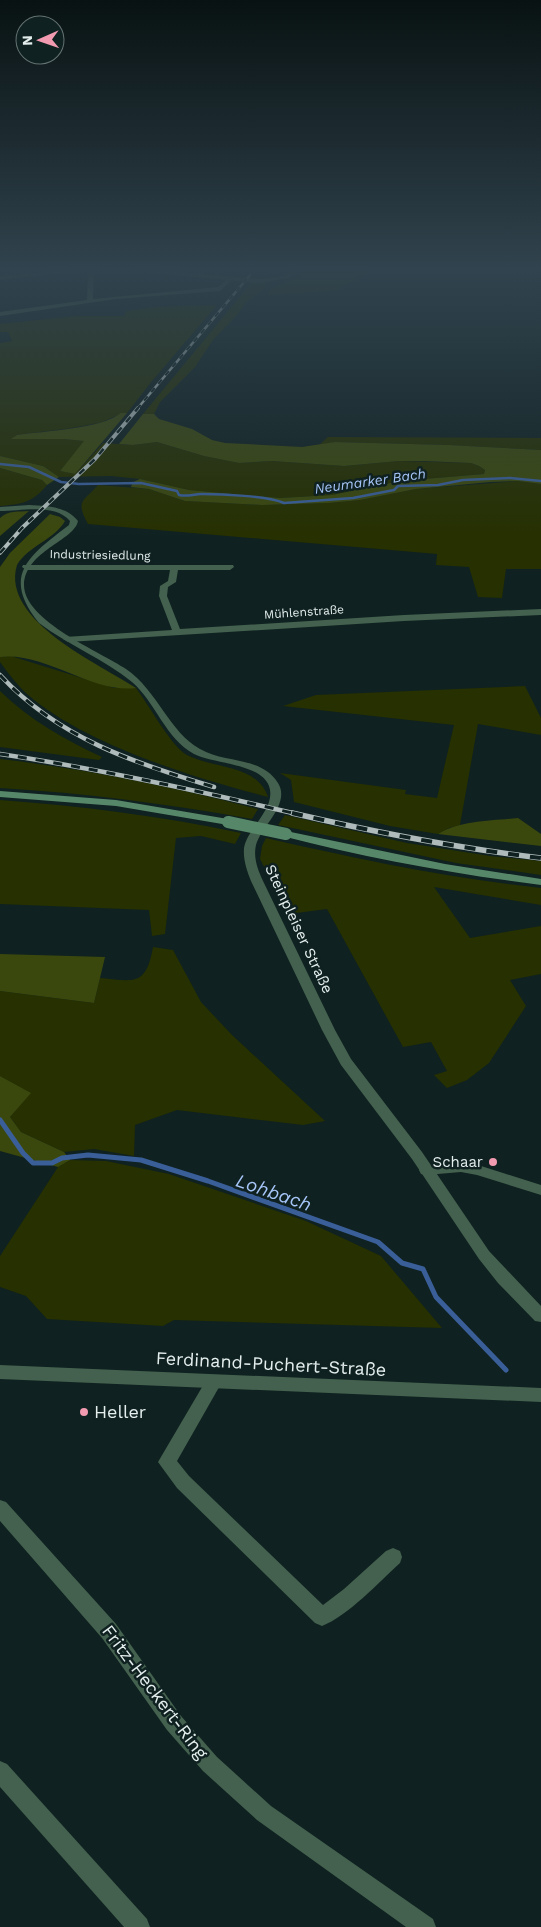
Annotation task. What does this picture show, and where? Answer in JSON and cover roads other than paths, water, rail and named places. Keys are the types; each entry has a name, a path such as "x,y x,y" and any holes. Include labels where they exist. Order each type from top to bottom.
{"main road":[{"path":"0,794 116,803 228,822 414,862 541,882"}],"street":[{"path":"0,509 54,509 72,516 73,526 39,553 26,567"},
{"name":"Industriesiedlung","path":"26,567 230,567"},
{"name":"Steinpleiser Straße","path":"26,567 20,585 22,597 33,611 49,626 68,639 123,670 139,683 180,740 208,757 254,769 268,776 272,781 276,790 274,801 251,842 250,860 254,875 281,927 339,1051 359,1081 408,1142 486,1258 541,1316"},
{"path":"174,568 172,582 164,586 163,596 177,632"},
{"name":"Mühlenstraße","path":"68,639 404,618 541,612"},
{"path":"426,1170 461,1167 541,1190"},
{"name":"Ferdinand-Puchert-Straße","path":"0,1372 541,1395"},
{"path":"214,1382 167,1462 183,1482 322,1617 351,1595 393,1557"},
{"name":"Fritz-Heckert-Ring","path":"0,1508 109,1631 174,1723 210,1764 264,1813 425,1927"},
{"path":"0,1771 139,1927"}],"waterway":[{"name":"Neumarker Bach","path":"0,464 29,467 61,482 79,484 141,483 177,491 182,496 221,494 267,499 284,503 353,498 394,490 398,486 438,485 463,480 510,478 541,481"},
{"name":"Lohbach","path":"0,1120 23,1153 33,1163 52,1163 62,1158 88,1155 141,1160 208,1181 378,1242 402,1263 423,1269 436,1297 506,1370"}],"railway":[{"path":"137,409 180,358"},
{"path":"0,553 22,528 95,459 138,408"},
{"path":"0,675 23,697 47,716 72,732 126,758 214,787"},
{"path":"0,754 112,774 297,814"},
{"path":"292,813 416,839 541,858"}],"place":[{"name":"Schaar","path":"493,1162"},
{"name":"Heller","path":"84,1412"}]}
